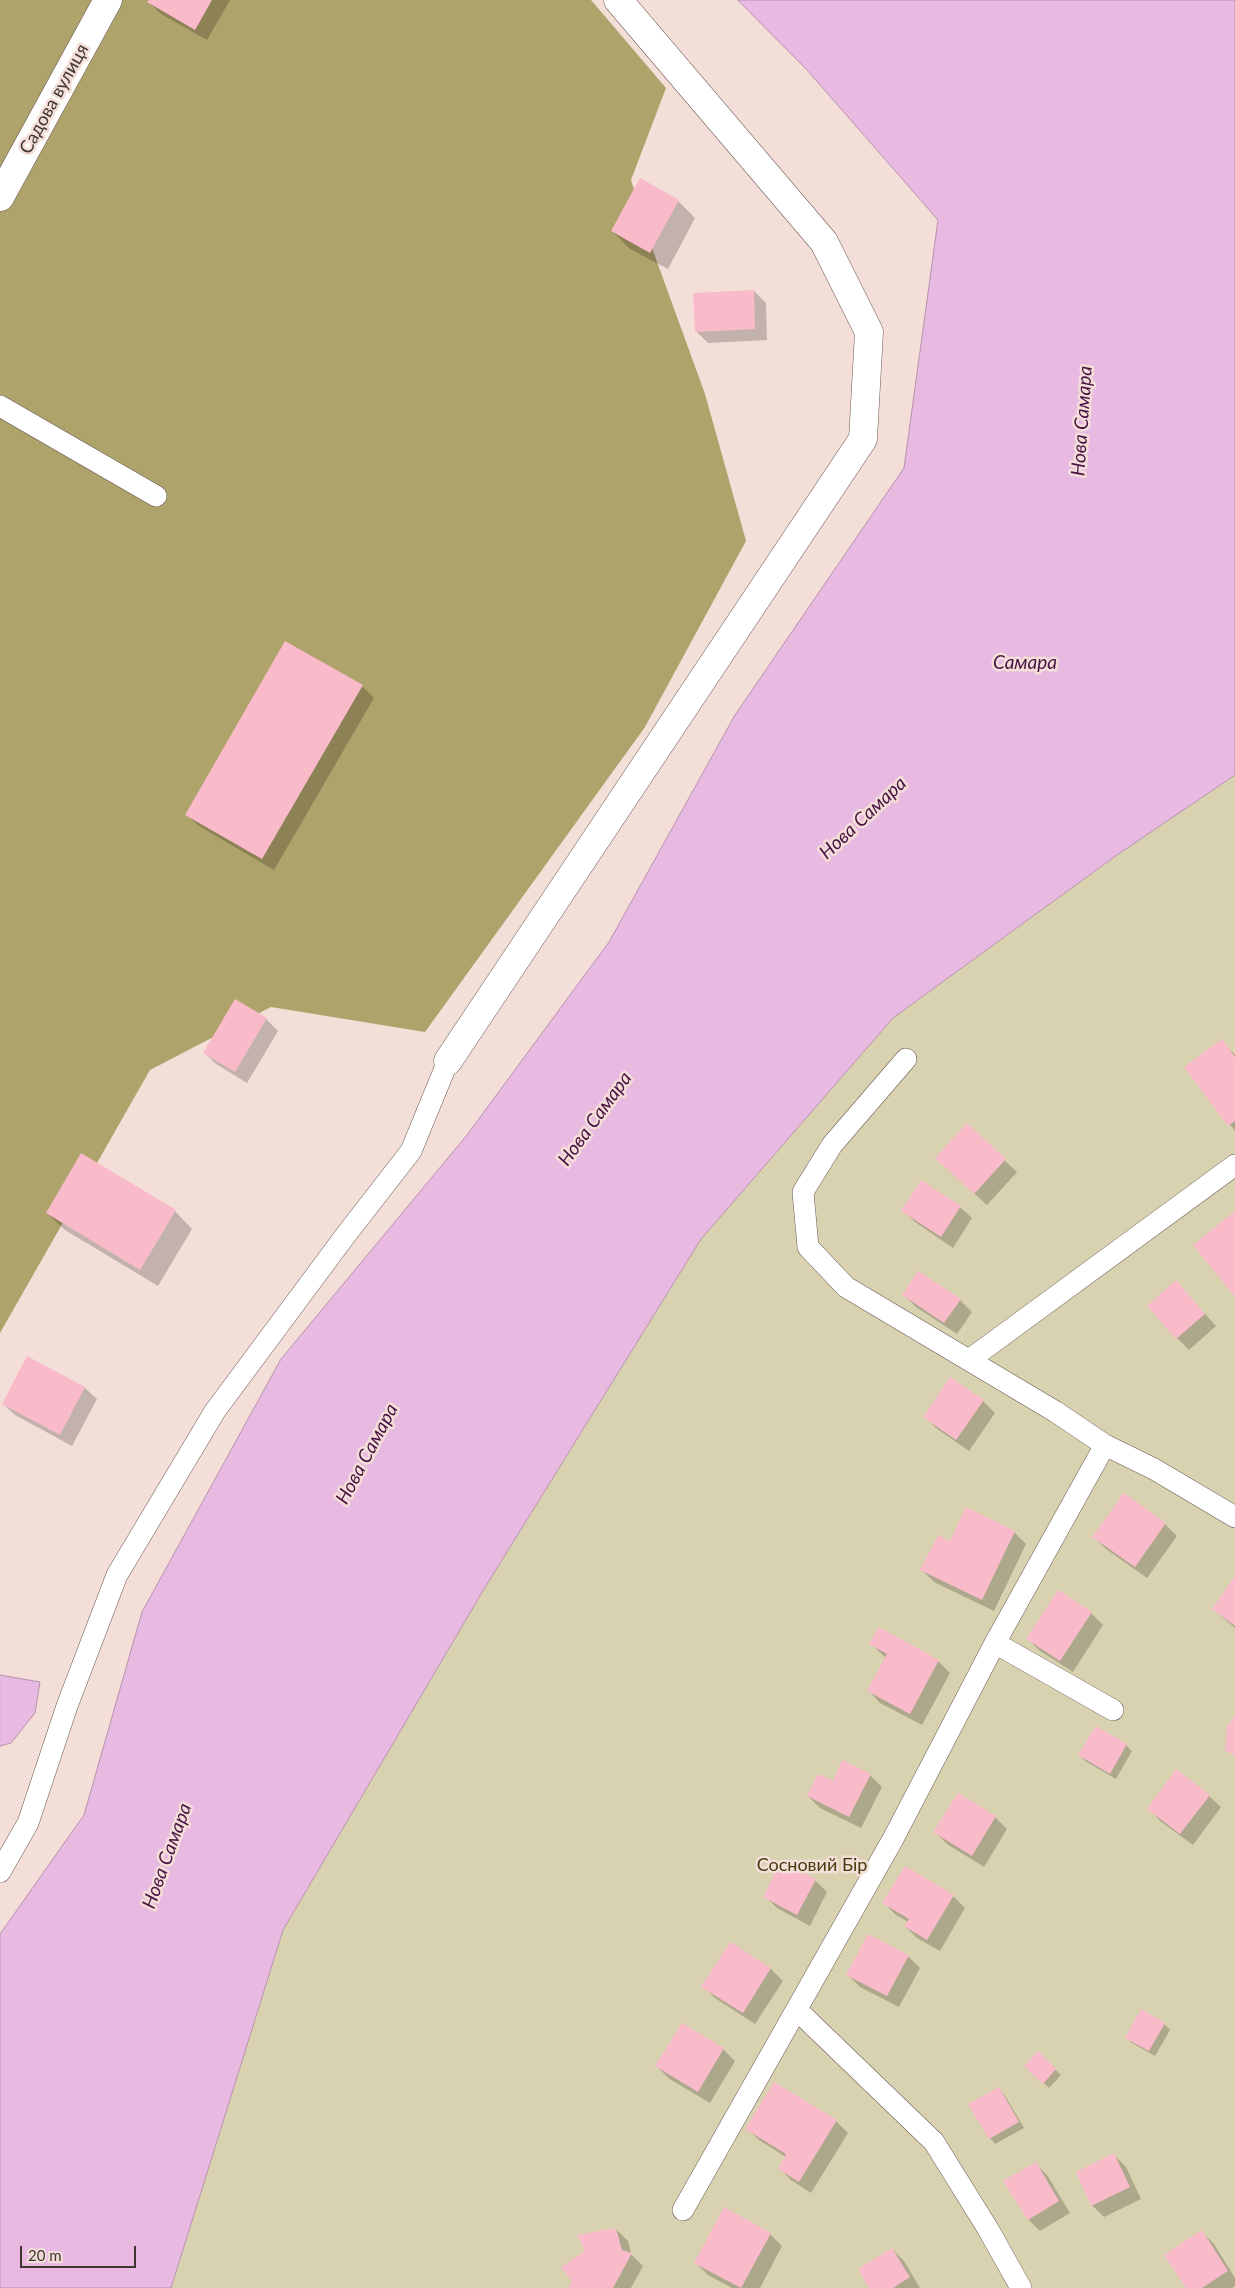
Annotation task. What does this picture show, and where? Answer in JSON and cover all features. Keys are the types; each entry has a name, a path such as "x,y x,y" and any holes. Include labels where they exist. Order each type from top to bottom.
{"street":[{"name":"Садова вулиця","path":"0,197 108,0"},
{"path":"448,1061 723,646 863,439 869,332 824,242 618,0"}],"lane":[{"path":"0,406 156,496"},
{"path":"906,1060 832,1145 803,1192 808,1248 846,1287 1056,1412 1105,1445 1154,1469 1235,1517"},
{"path":"0,1872 28,1823 67,1706 117,1575 216,1411 345,1236 411,1151 448,1061"},
{"path":"969,1360 1235,1165"},
{"path":"683,2210 893,1839 995,1643 1105,1445"},
{"path":"995,1643 1113,1710"},
{"path":"797,2010 934,2142 988,2229 1021,2288"}],"green space":[{"name":"Сосновий Бір","path":"1235,775 1235,2288 171,2288 283,1930 484,1589 701,1239 893,1018 1117,855"}],"shaded area":[{"path":"0,0 591,0 666,88 631,180 652,248 705,394 746,541 645,727 425,1032 271,1007 150,1070 0,1333"}],"water":[{"name":"Самара","path":"738,0 1235,0 1235,775 1117,855 893,1018 701,1239 484,1589 283,1930 171,2288 0,2288 0,1934 84,1815 142,1612 281,1359 467,1135 609,942 735,715 904,468 938,220 807,70"},
{"path":"0,1675 40,1682 35,1713 11,1743 0,1746"}],"building":[{"path":"149,0 212,0 195,30 147,2"},
{"path":"640,178 679,200 650,253 611,231"},
{"path":"754,290 755,329 695,332 693,293"},
{"path":"285,641 363,685 262,859 185,815"},
{"path":"235,999 267,1018 235,1072 203,1053"},
{"path":"1222,1039 1235,1057 1235,1121 1228,1126 1184,1067"},
{"path":"967,1123 1006,1159 974,1194 935,1158"},
{"path":"81,1153 176,1210 140,1270 46,1213"},
{"path":"921,1180 961,1206 941,1237 901,1211"},
{"path":"1235,1211 1235,1297 1193,1245"},
{"path":"918,1271 961,1299 944,1323 902,1295"},
{"path":"1176,1280 1205,1314 1176,1339 1147,1306"},
{"path":"27,1356 85,1387 60,1435 2,1404"},
{"path":"950,1377 984,1400 956,1440 923,1417"},
{"path":"1124,1493 1166,1523 1135,1567 1092,1537"},
{"path":"966,1507 1015,1531 982,1600 920,1570 938,1535 950,1541"},
{"path":"1235,1576 1235,1626 1212,1609"},
{"path":"1058,1590 1092,1612 1060,1661 1026,1639"},
{"path":"879,1627 939,1660 910,1714 867,1691 887,1654 869,1644"},
{"path":"1235,1716 1235,1756 1225,1750 1227,1726"},
{"path":"1096,1726 1127,1744 1110,1774 1078,1755"},
{"path":"842,1760 871,1774 849,1817 807,1796 818,1774 833,1781"},
{"path":"1176,1769 1210,1795 1180,1834 1147,1809"},
{"path":"958,1793 996,1816 972,1856 933,1832"},
{"path":"781,1861 816,1879 797,1915 763,1897"},
{"path":"905,1866 954,1895 927,1940 904,1926 909,1919 882,1903"},
{"path":"868,1934 909,1955 887,1996 846,1975"},
{"path":"730,1942 771,1968 743,2013 701,1987"},
{"path":"1141,2009 1165,2023 1149,2051 1125,2038"},
{"path":"682,2023 724,2048 698,2092 655,2066"},
{"path":"1038,2051 1056,2069 1043,2084 1024,2066"},
{"path":"774,2082 837,2120 799,2182 778,2169 786,2154 745,2129"},
{"path":"999,2087 1019,2122 989,2139 968,2104"},
{"path":"1114,2153 1130,2187 1091,2206 1076,2172"},
{"path":"1036,2162 1059,2201 1028,2220 1003,2181"},
{"path":"724,2207 771,2233 741,2288 694,2263"},
{"path":"616,2228 622,2250 632,2253 613,2288 568,2288 572,2282 561,2267 585,2251 577,2235"},
{"path":"1202,2230 1228,2271 1202,2288 1186,2288 1164,2255"},
{"path":"892,2248 910,2277 893,2288 869,2288 858,2269"}],"water label":[{"name":"Нова Самара","path":"1082,421"},
{"name":"Нова Самара","path":"863,818"},
{"name":"Нова Самара","path":"595,1119"},
{"name":"Нова Самара","path":"367,1454"},
{"name":"Нова Самара","path":"167,1856"}]}
